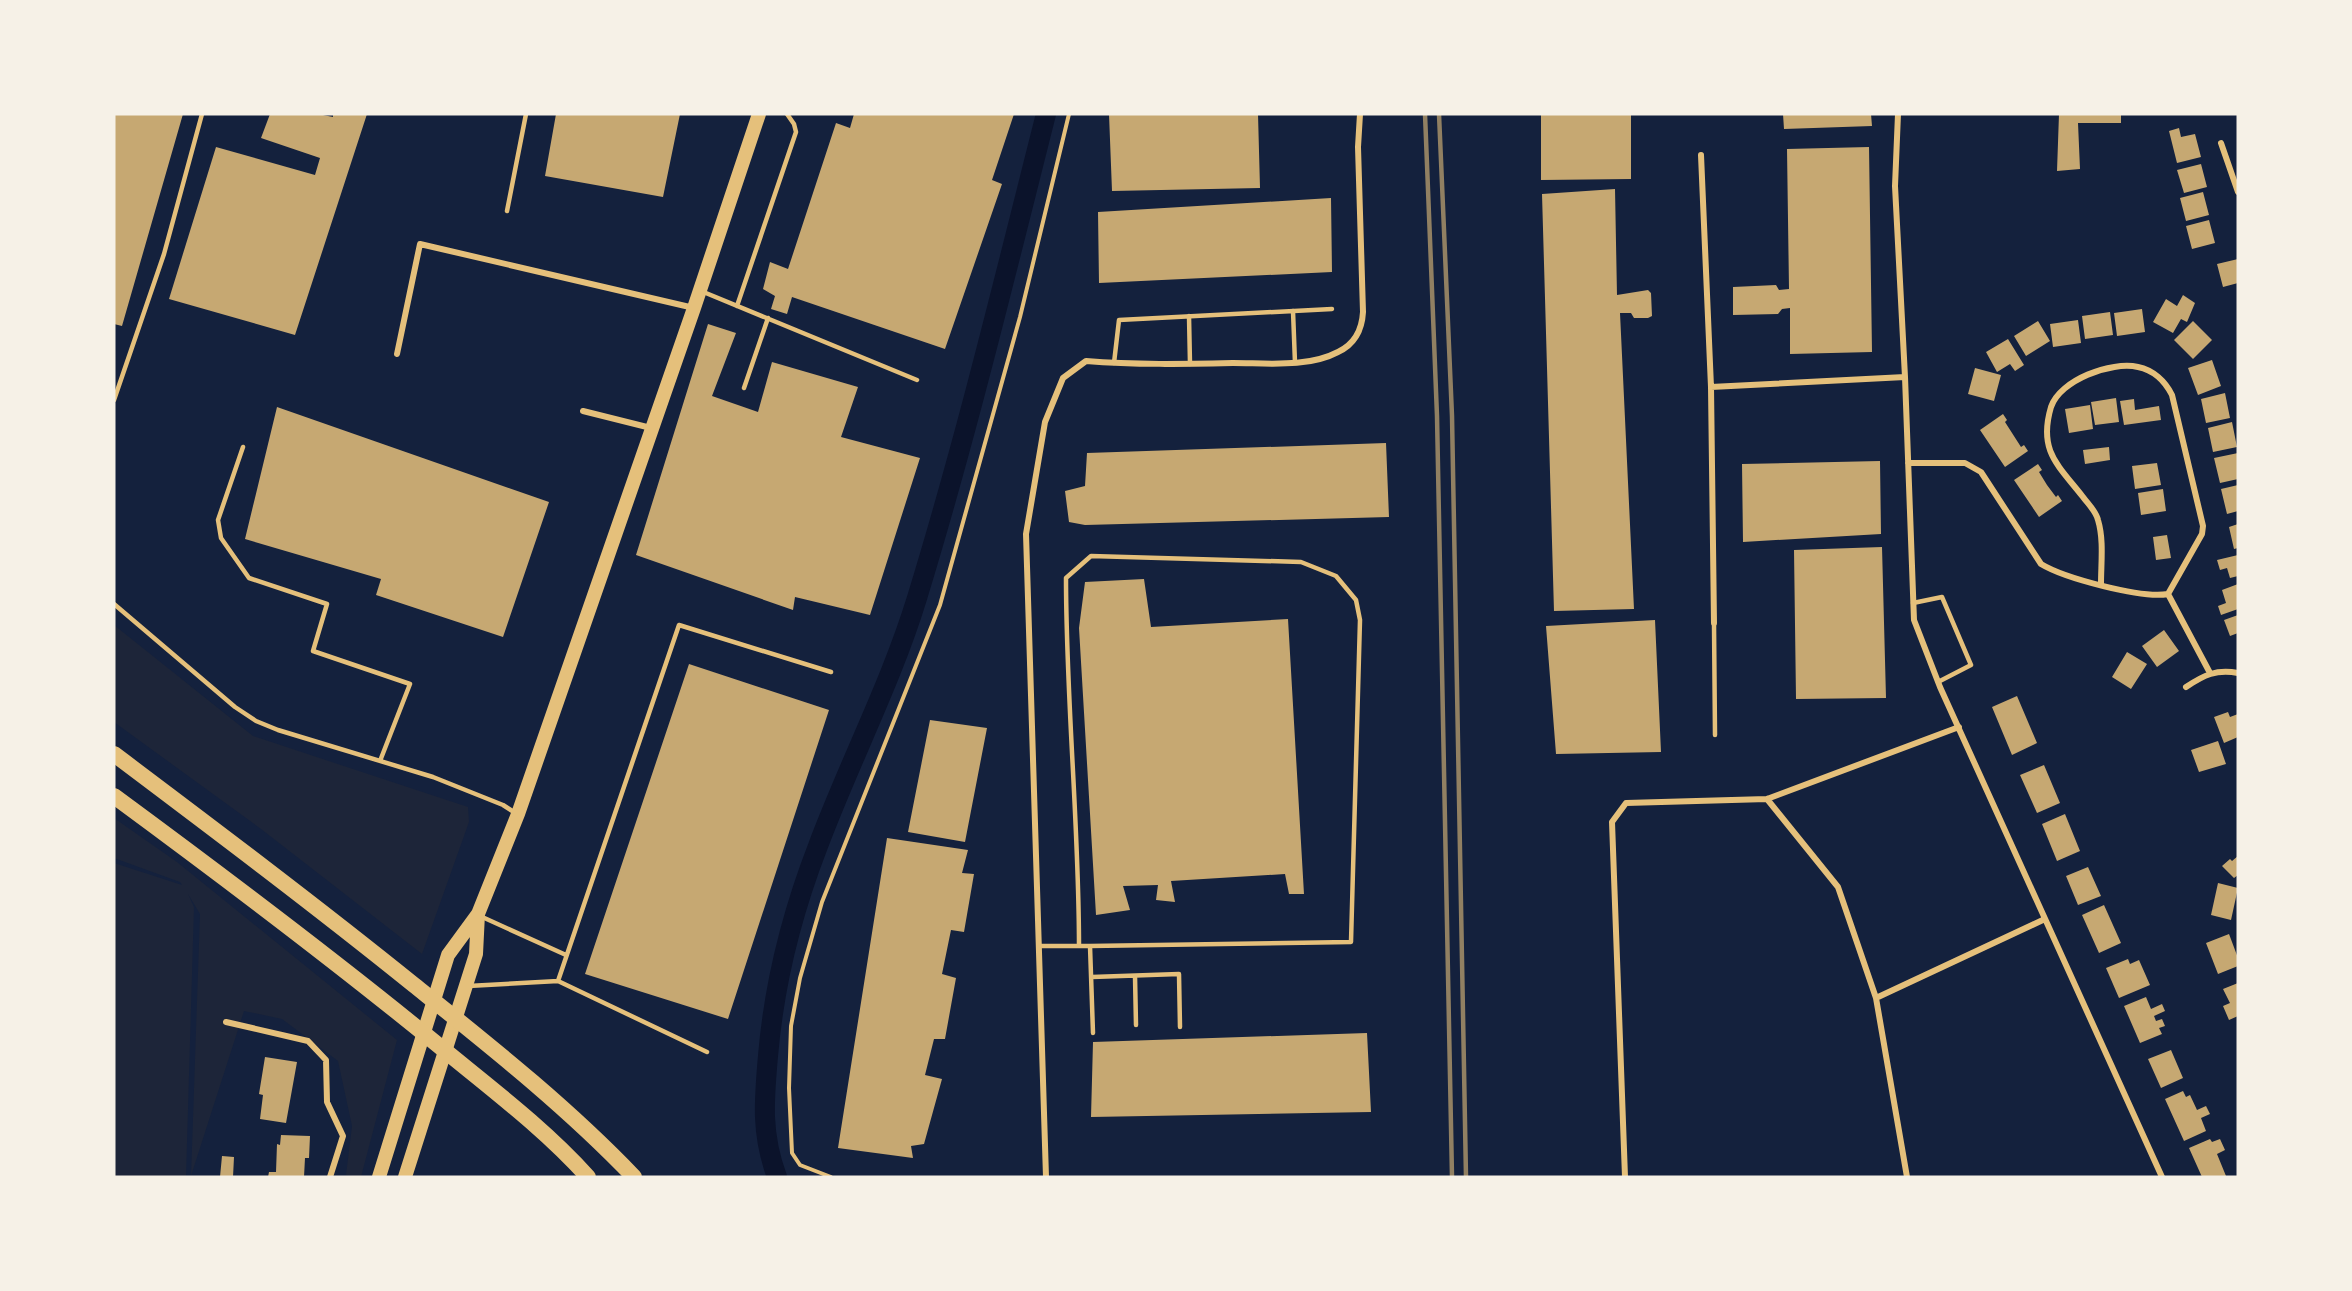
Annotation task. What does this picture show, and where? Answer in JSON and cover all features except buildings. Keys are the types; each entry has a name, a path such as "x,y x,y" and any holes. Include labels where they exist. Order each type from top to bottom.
{"highway":[{"path":"114,754 241,849 508,1060 605,1147 634,1177"},
{"path":"114,796 360,981 494,1091 570,1157 588,1177"}],"main road":[{"path":"379,1177 448,955 478,914 518,814 759,114"},
{"path":"405,1177 476,954 478,914"}],"street":[{"path":"1046,1177 1026,534 1046,422 1063,378 1086,361 1190,364 1295,363 1339,352 1355,339 1363,323 1358,147 1360,114"},
{"path":"1898,114 1895,186 1914,620 1938,682 2162,1177"},
{"path":"2221,143 2238,192"},
{"path":"1701,154 1711,387 1714,623"},
{"path":"397,354 420,244 694,308"},
{"path":"2101,584 2101,541 2098,518 2055,462 2048,447 2047,428 2052,404 2066,388 2097,370 2136,366 2157,376 2167,385 2172,395 2202,516 2202,534 2168,594"},
{"path":"1711,387 1905,377"},
{"path":"584,411 652,428"},
{"path":"1908,464 1965,463 1981,472 2042,564 2065,575 2147,595 2168,594"},
{"path":"2168,594 2210,673"},
{"path":"2186,687 2210,673 2224,670 2238,673"},
{"path":"1625,1177 1612,822 1626,803 1767,799 1959,727"},
{"path":"1767,799 1838,887 1876,998 1908,1177"},
{"path":"1876,998 2045,919"},
{"path":"226,1022 308,1041 326,1060 327,1102 343,1136 330,1177"}],"lane":[{"path":"114,400 164,254 202,114"},
{"path":"507,211 526,114"},
{"path":"737,306 796,132 794,124 786,114"},
{"path":"700,290 917,380"},
{"path":"1114,363 1119,320 1332,309"},
{"path":"1293,311 1295,363"},
{"path":"1189,316 1190,364"},
{"path":"744,388 768,318"},
{"path":"243,447 218,520 221,538 249,578 327,604 313,651 410,684 380,761"},
{"path":"1040,946 1079,946 1090,946 1351,942 1360,620 1356,600 1336,576 1301,562 1091,556 1066,578 1079,946"},
{"path":"1913,603 1942,597 1971,665 1938,682"},
{"path":"114,604 235,707 256,720 278,730 453,785 504,804 518,814"},
{"path":"1714,623 1715,735"},
{"path":"558,981 679,625 831,672"},
{"path":"478,914 566,955"},
{"path":"1090,946 1093,1033"},
{"path":"1092,977 1179,974 1180,1027"},
{"path":"1135,976 1136,1024"},
{"path":"465,987 558,981 708,1052"}],"path":[{"path":"831,1177 800,1165 792,1153 789,1088 791,1026 800,978 822,902 940,605 1020,317 1069,114"}],"shaded area":[{"path":"114,625 253,736 468,807 469,822 422,954 261,829 114,722"},
{"path":"114,818 177,862 397,1040 361,1177 346,1175 352,1126 338,1061 282,1019 244,1011 191,1176 200,914 188,894 194,907 186,1177 114,1177 114,863 182,885 180,882 114,858"}],"waterway":[{"path":"777,1177 768,1146 765,1103 771,1029 792,923 818,846 907,630 969,417 1046,114"}],"railway":[{"path":"1425,114 1437,416 1452,1177"},
{"path":"1439,114 1452,416 1466,1177"}]}
